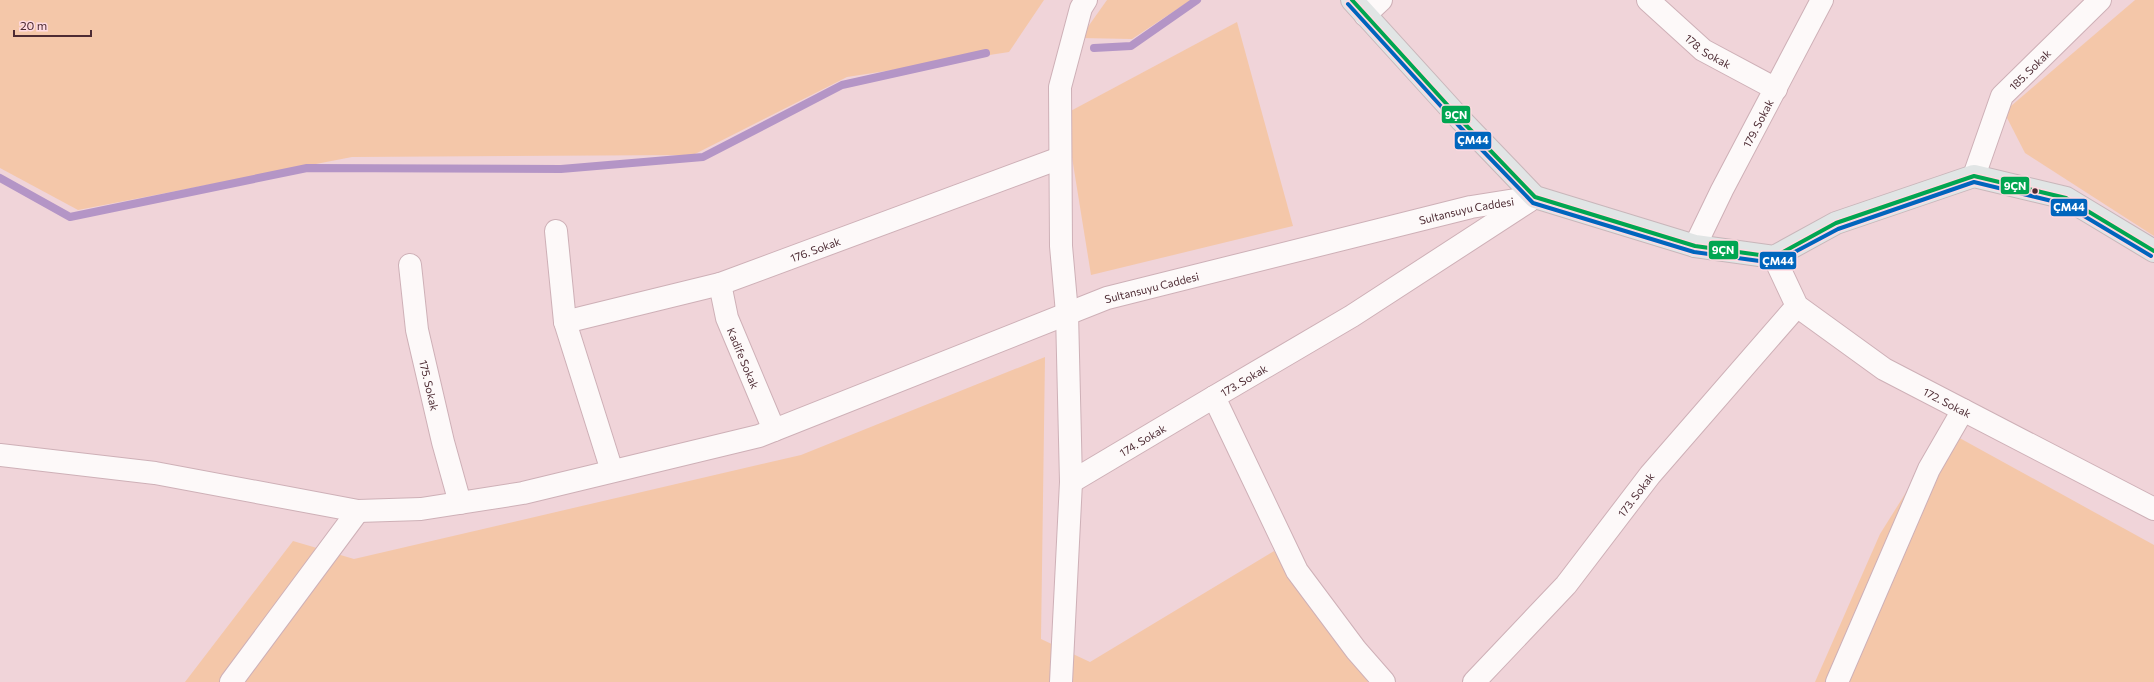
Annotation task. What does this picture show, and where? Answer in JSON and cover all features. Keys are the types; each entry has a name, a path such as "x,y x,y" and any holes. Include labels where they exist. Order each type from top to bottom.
{"main road":[{"path":"1359,7 1462,121 1535,197"},
{"path":"1774,257 1836,223 1974,176 2066,198 2154,251"},
{"name":"Sultansuyu Caddesi","path":"1535,197 1695,246 1774,257"}],"street":[{"path":"1061,682 1071,482 1067,313 1061,246 1060,87 1081,8 1086,0"},
{"path":"1359,7 1381,0"},
{"name":"178. Sokak","path":"1648,0 1703,50 1776,89"},
{"name":"179. Sokak","path":"1695,246 1722,190 1822,0"},
{"name":"185. Sokak","path":"1974,176 2002,96 2100,0"},
{"name":"176. Sokak","path":"565,322 720,284 1060,158"},
{"name":"Sultansuyu Caddesi","path":"0,455 155,473 358,511 421,509 523,493 759,436 1107,298 1471,208 1535,197"},
{"name":"173. Sokak","path":"1384,682 1356,650 1297,571 1214,398 1352,316 1535,197"},
{"path":"556,231 565,322 612,471"},
{"name":"172. Sokak","path":"1774,257 1797,306 1884,369 2154,509"},
{"name":"175. Sokak","path":"410,265 417,330 443,442 460,503"},
{"name":"Kadife Sokak","path":"720,284 727,318 774,430"},
{"name":"173. Sokak","path":"1474,682 1566,585 1650,475 1797,306"},
{"name":"174. Sokak","path":"1071,482 1214,398"},
{"path":"1837,682 1929,469 1963,410"},
{"path":"231,682 358,511"}],"shaded area":[{"path":"0,0 1044,0 1009,52 847,77 693,155 352,157 78,210 0,168"},
{"path":"1107,0 1191,0 1132,39 1080,38"},
{"path":"2135,0 2154,0 2154,236 2025,153 2004,112"},
{"path":"1237,22 1293,226 1091,275 1065,114"},
{"path":"1045,357 1041,639 1090,662 1274,551 1368,682 185,682 293,541 354,559 801,455"},
{"path":"1945,430 2154,545 2154,682 1815,682 1880,534"}],"waterway":[{"path":"1094,48 1131,46 1197,0"},
{"path":"0,178 70,217 307,168 561,169 703,157 842,85 986,53"}],"transit line":[{"name":"9ÇN","path":"1352,0 1462,121 1535,197 1695,246 1774,257 1836,223 1974,176 2066,198 2154,251"},
{"name":"ÇM44","path":"1348,4 1458,125 1533,203 1694,252 1774,263 1838,229 1974,182 2064,204 2151,256"}]}
